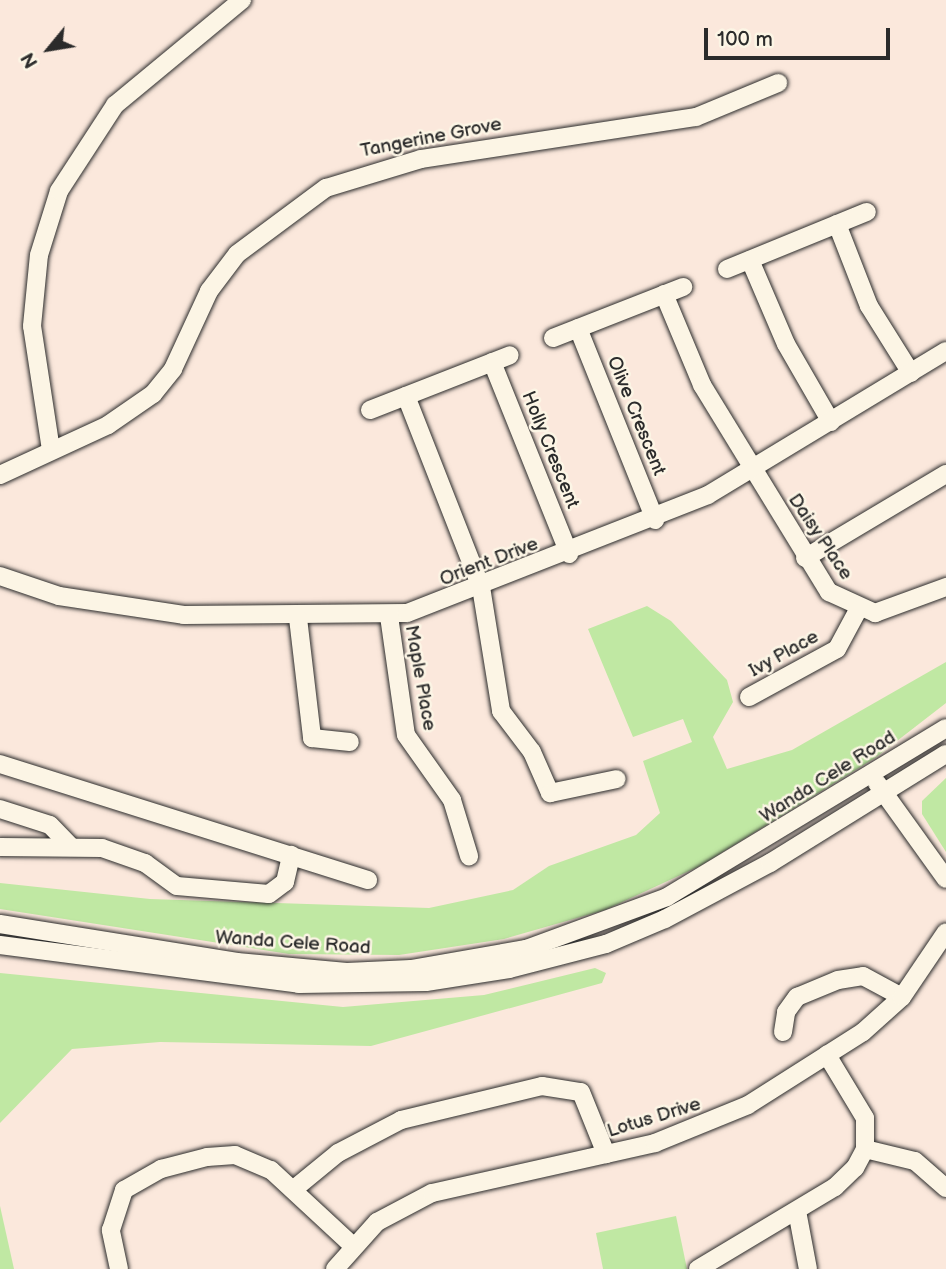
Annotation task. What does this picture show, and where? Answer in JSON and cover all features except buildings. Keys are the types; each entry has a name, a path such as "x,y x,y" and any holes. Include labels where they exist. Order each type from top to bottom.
{"street":[{"path":"51,450 32,326 39,255 59,191 115,105 242,0"},
{"name":"Tangerine Grove","path":"0,475 108,425 153,394 173,369 209,291 237,254 326,188 421,159 696,117 778,83"},
{"path":"727,269 867,212"},
{"path":"836,224 869,306 911,373"},
{"path":"750,260 786,344 831,422"},
{"path":"553,338 683,287"},
{"path":"664,294 699,378 752,468"},
{"name":"Olive Crescent","path":"578,328 654,520"},
{"name":"Orient Drive","path":"0,576 59,596 128,608 293,618 389,616 481,587 654,520 752,468 946,351"},
{"path":"370,410 510,355"},
{"name":"Holly Crescent","path":"492,362 569,554"},
{"path":"406,396 481,587 495,695 532,752 545,788 558,795 617,779"},
{"name":"Daisy Place","path":"752,468 805,558 829,592 858,610"},
{"path":"805,558 946,474"},
{"path":"858,610 889,612 946,587"},
{"name":"Ivy Place","path":"749,698 837,649 858,610"},
{"name":"Maple Place","path":"389,616 406,735 452,800 469,856"},
{"path":"293,618 302,737"},
{"path":"293,618 312,738 350,742"},
{"name":"Wanda Cele Road","path":"0,925 237,962 347,972 474,960 569,936 667,897 946,728"},
{"name":"Wanda Cele Road","path":"0,945 299,984 426,982 509,969 606,944 665,919 946,754"},
{"path":"0,764 368,880"},
{"path":"872,774 946,879"},
{"path":"0,809 50,825 71,848"},
{"path":"0,847 71,848 135,859 177,886 269,894 285,882 291,855"},
{"name":"Lotus Drive","path":"335,1269 352,1245 394,1211 432,1193 606,1154 707,1125 827,1055 902,997 946,932"},
{"path":"783,1032 786,1012 797,997 838,980 863,976 902,997"},
{"path":"698,1269 797,1211 847,1178 864,1149 865,1118 827,1055"},
{"path":"294,1189 338,1153 401,1120 542,1086 581,1092 606,1154"},
{"path":"864,1149 915,1161 946,1188"},
{"path":"119,1269 111,1230 115,1204 131,1183 161,1169 235,1156 271,1170 352,1245"},
{"path":"797,1211 808,1269"}],"green space":[{"path":"647,606 671,621 727,680 733,702 713,737 727,769 792,750 946,662 946,703 875,758 700,866 605,910 504,939 399,955 289,954 0,909 0,883 150,899 429,908 513,890 549,866 636,835 660,813 643,761 692,742 683,719 633,737 588,629"},
{"path":"946,778 946,852 922,814 922,801"},
{"path":"595,968 606,973 602,983 371,1046 160,1042 72,1049 0,1123 0,973 343,1007 484,995"},
{"path":"0,1206 14,1269 0,1269"},
{"path":"676,1216 687,1269 603,1269 596,1233"}]}
